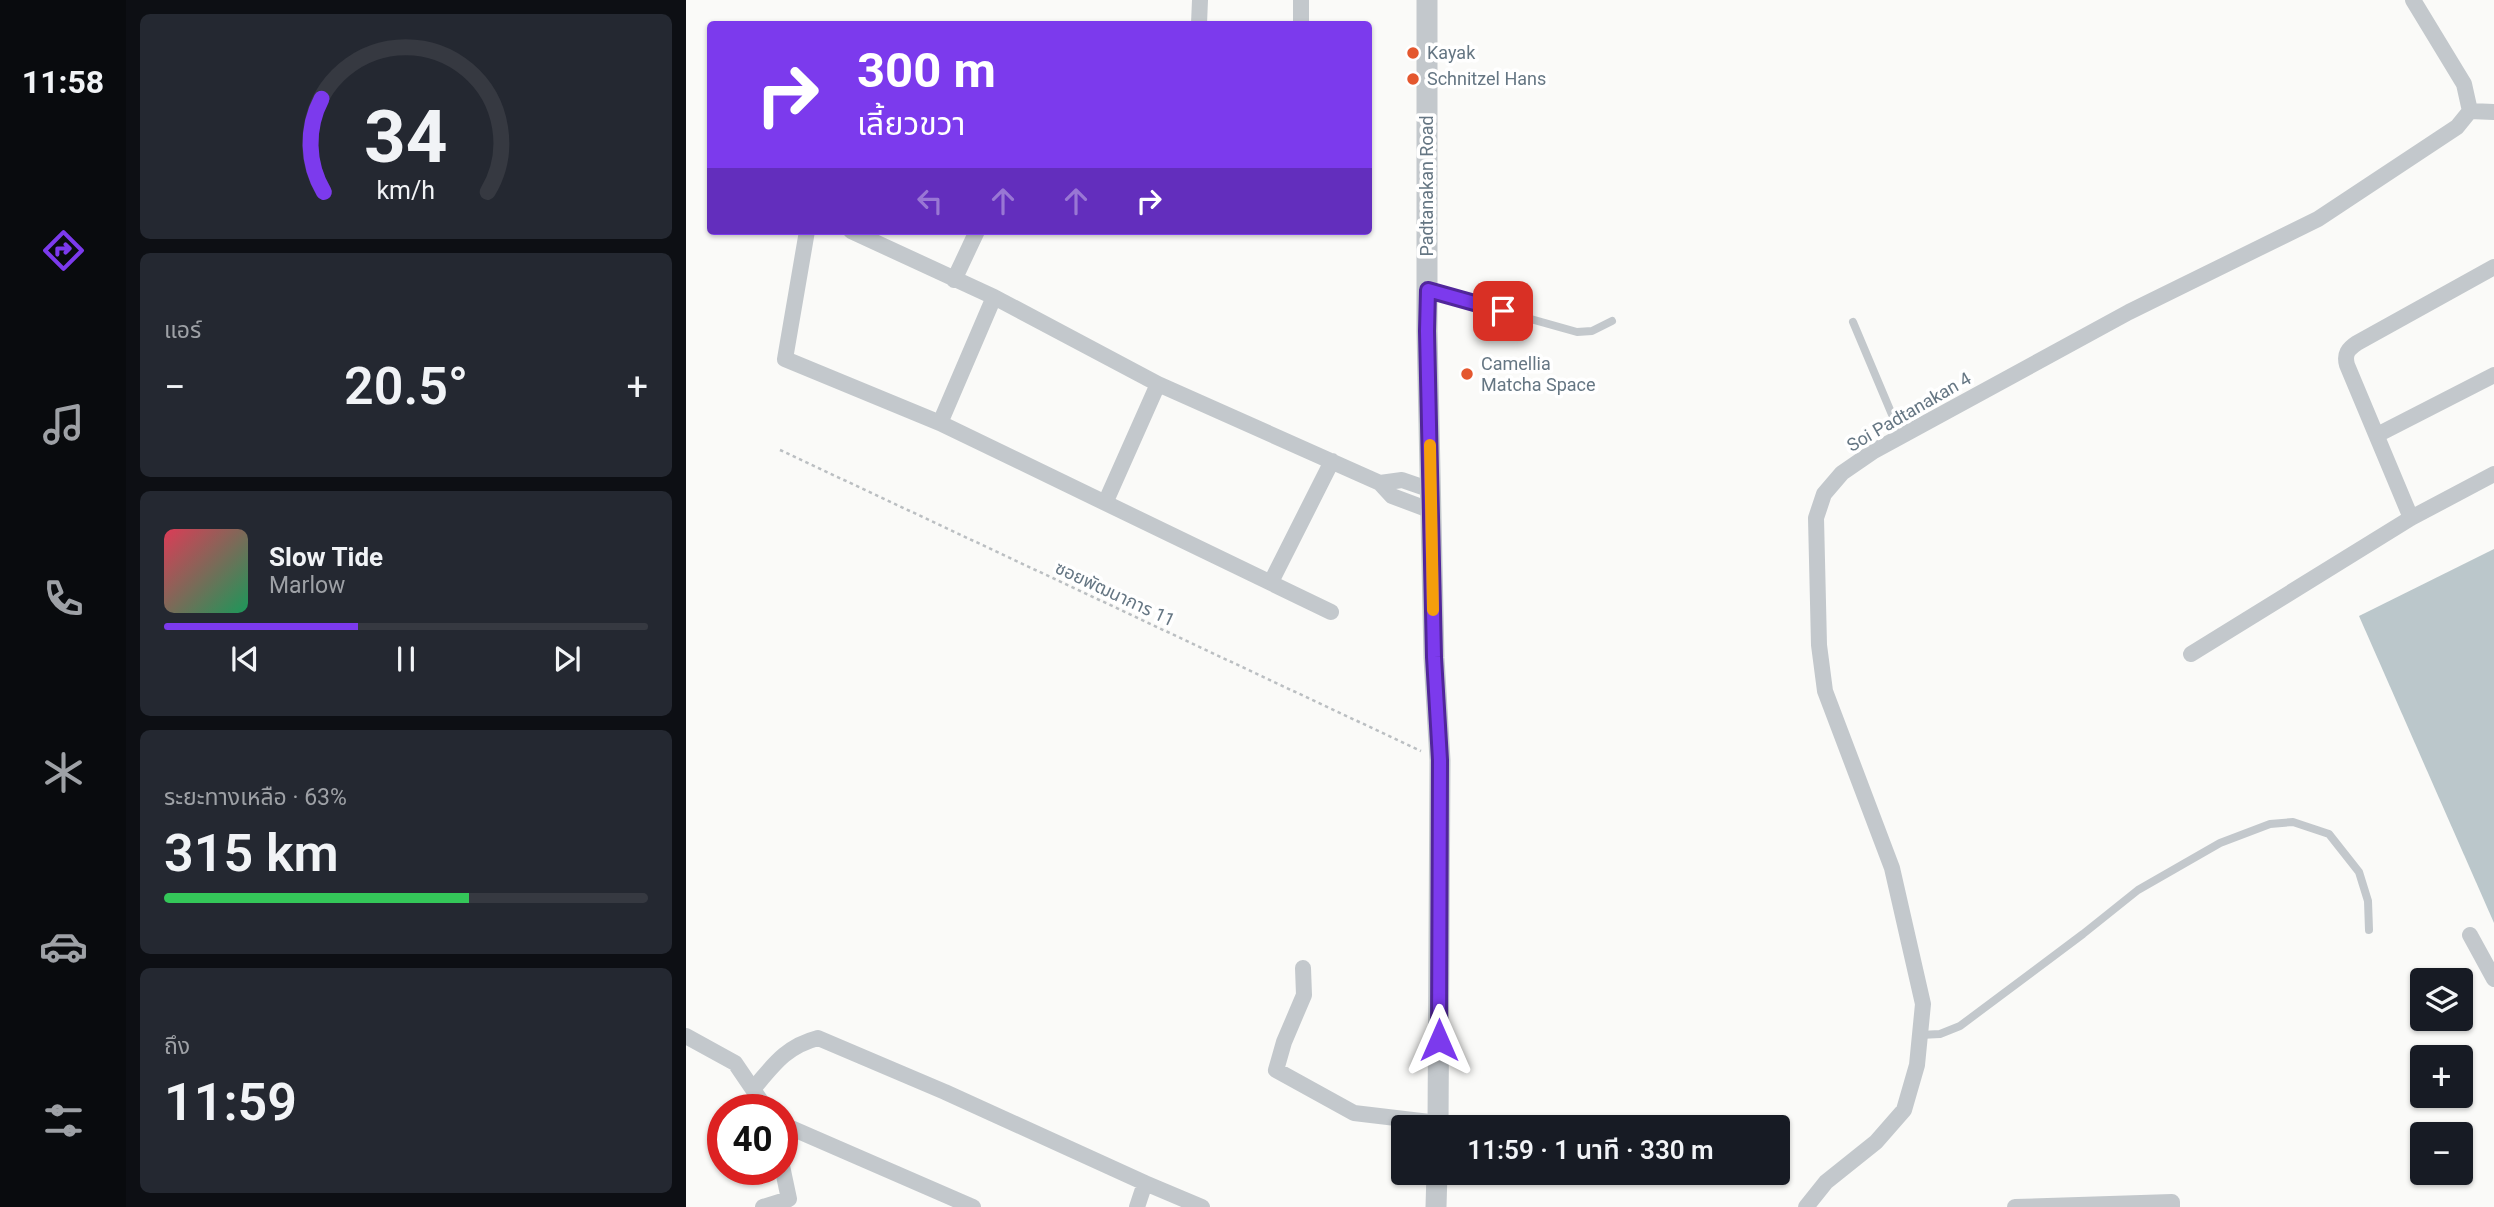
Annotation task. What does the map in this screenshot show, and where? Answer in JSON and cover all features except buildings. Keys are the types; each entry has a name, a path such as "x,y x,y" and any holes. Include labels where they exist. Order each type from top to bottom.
{"street":[{"path":"1199,0 1199,21"},
{"path":"1301,0 1301,21"},
{"name":"Padtanakan Road","path":"1427,0 1427,331 1434,657 1440,760 1438,1115"},
{"path":"2413,0 2464,84 2470,111 2494,112"},
{"name":"Soi Padtanakan 4","path":"1806,1207 1826,1182 1876,1142 1903,1110 1917,1065 1923,1004 1892,868 1825,691 1819,645 1816,518 1825,494 1842,473 1901,436 2129,312 2318,219 2457,127 2470,111"},
{"path":"806,235 785,359 940,423 1331,612"},
{"path":"859,235 994,297 1158,384 1380,483 1402,480 1432,501"},
{"path":"954,280 975,235"},
{"path":"2412,518 2347,365 2346,355 2349,349 2494,267"},
{"path":"940,423 994,297"},
{"path":"2377,435 2494,375"},
{"path":"1106,501 1158,384"},
{"path":"1270,582 1332,461"},
{"path":"2191,654 2412,518 2494,474"},
{"path":"2470,934 2494,979"},
{"path":"1303,968 1304,995 1284,1042 1276,1070 1354,1113 1391,1118"},
{"path":"686,1036 735,1063 758,1094"},
{"path":"754,1088 775,1062 798,1043 818,1038 1202,1207"},
{"path":"798,1131 973,1207"},
{"path":"1136,1207 1145,1183"},
{"path":"763,1207 789,1199 786,1185"},
{"path":"1436,1207 1437,1185"},
{"path":"2018,1207 2172,1202 2172,1207"}],"lane":[{"path":"1428,290 1577,332 1592,331 1612,321"},
{"path":"1853,321 1901,436"},
{"path":"1920,1035 1940,1034 1960,1026 2138,890 2220,843 2270,824 2293,822 2329,834 2359,872 2368,901 2369,930"}],"path":[{"name":"ซอยพัฒนาการ 11","path":"780,450 1440,760"}],"shaded area":[{"path":"2494,549 2494,923 2359,616"}],"slow traffic":[{"path":"1430,445 1433,610"}],"place":[{"name":"Kayak","path":"1413,53"},
{"name":"Schnitzel Hans","path":"1413,79"},
{"name":"Camellia Matcha Space","path":"1467,374"}],"route":[{"path":"1439,1040 1440,760 1434,657 1428,290 1503,311"}]}
